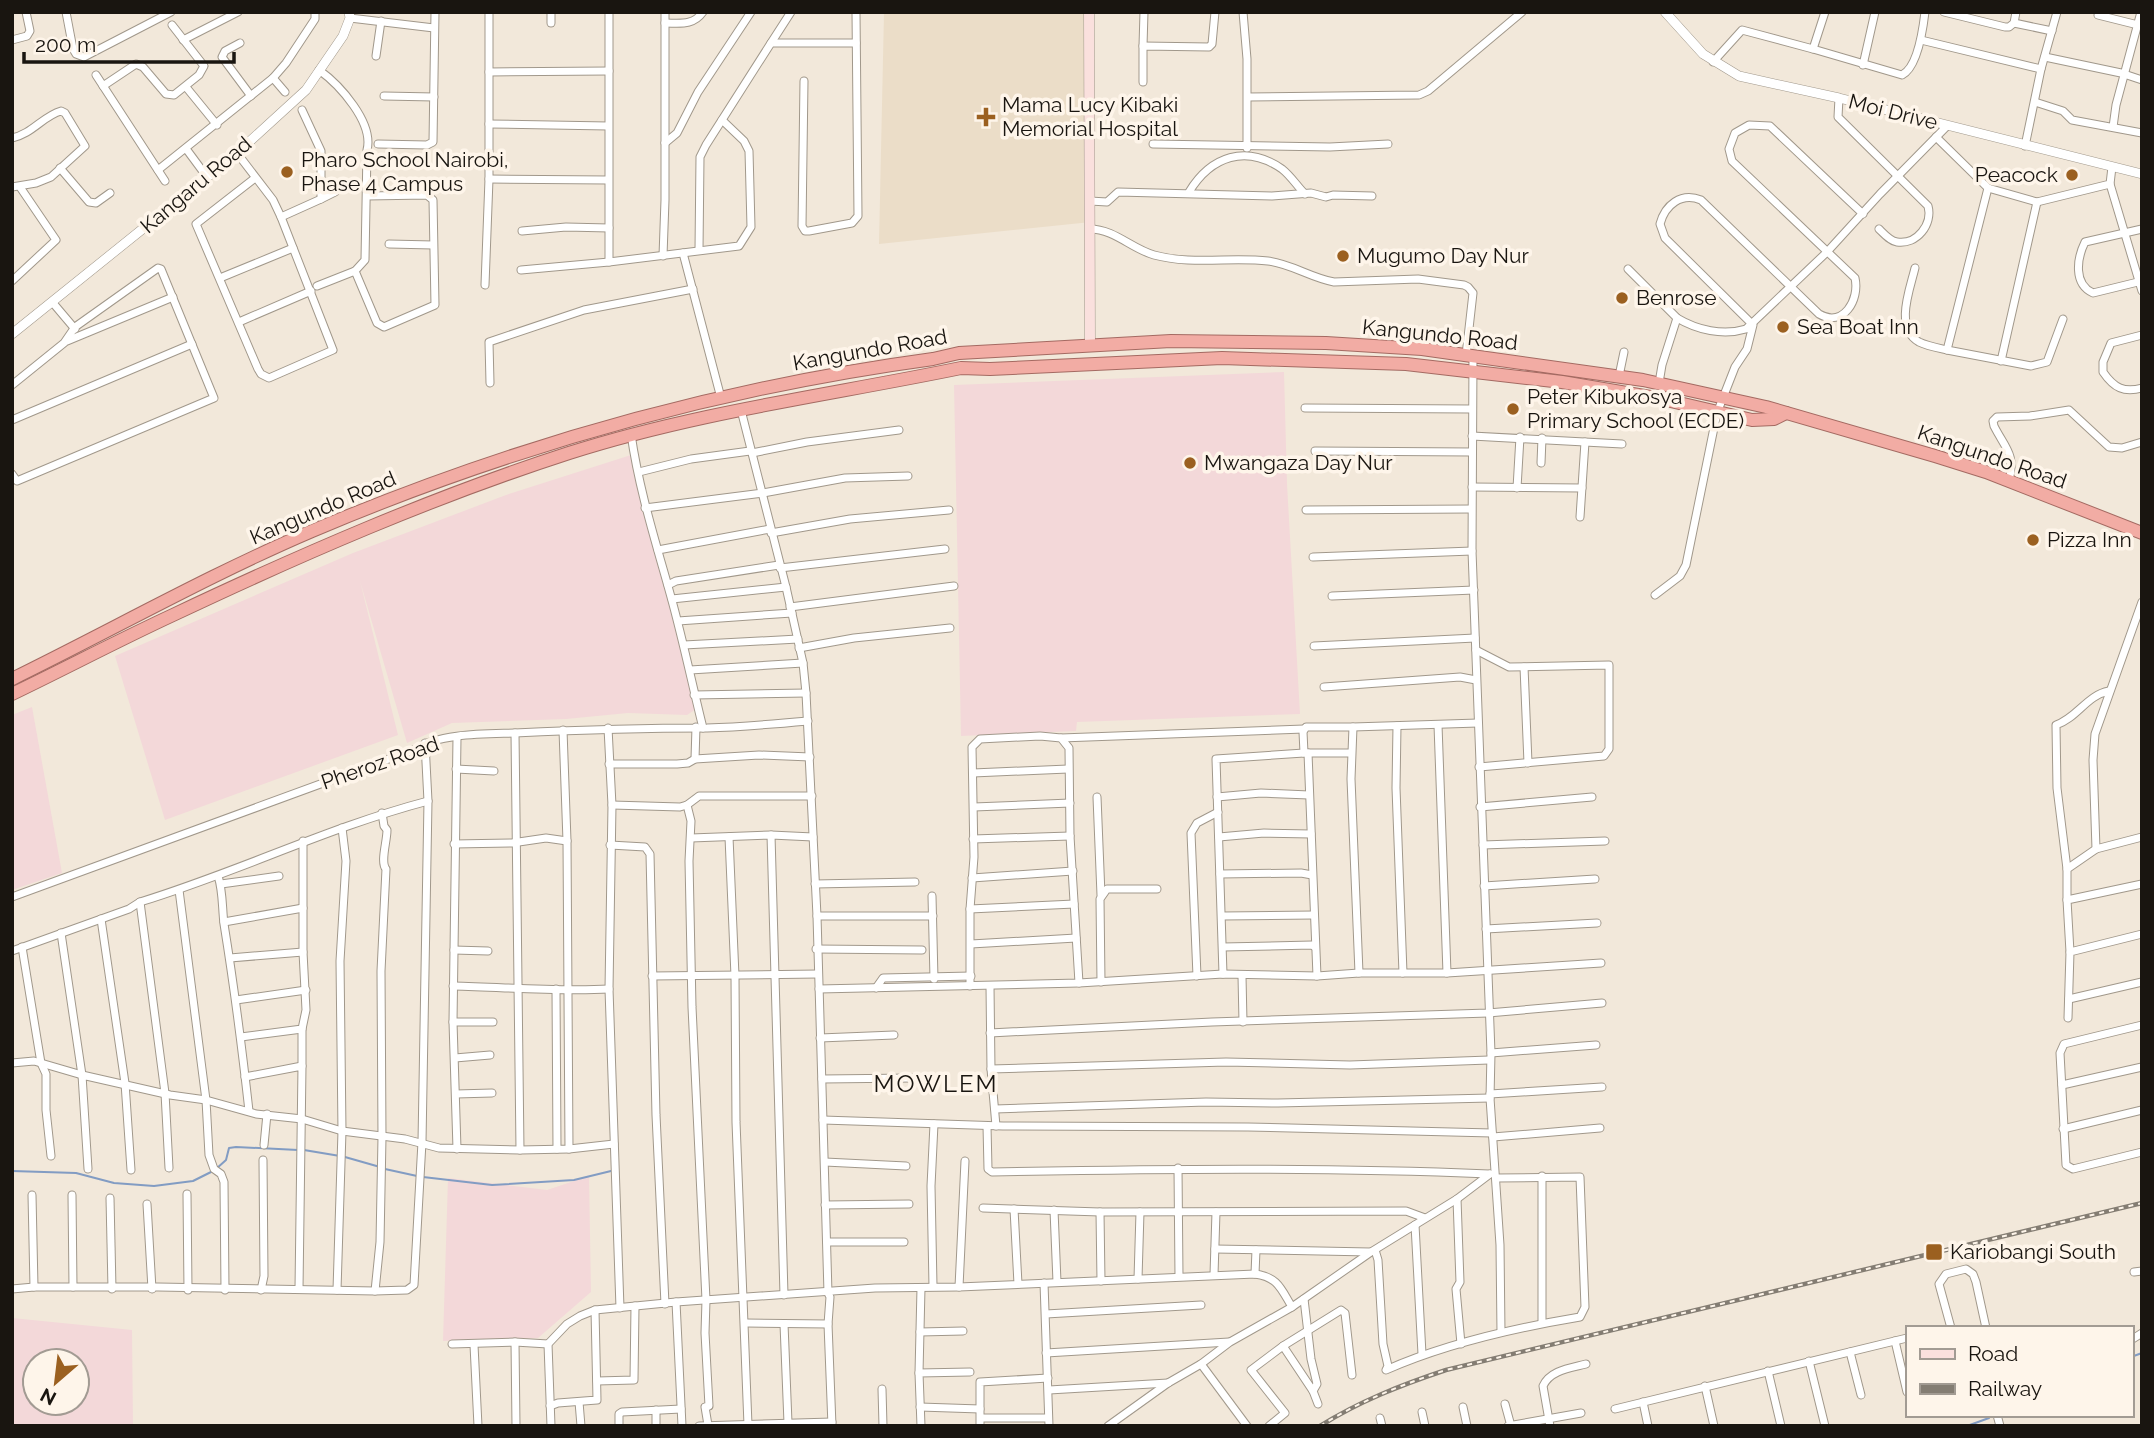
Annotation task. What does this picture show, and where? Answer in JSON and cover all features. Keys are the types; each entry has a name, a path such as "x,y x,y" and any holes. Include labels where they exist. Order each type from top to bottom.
{"highway":[{"name":"Kangundo Road","path":"12,679 223,572 310,532 481,465 546,444 721,398 959,353 1090,344 1258,341 1394,347 1469,355 1659,383 1786,413 1919,451 2009,481 2142,533"},
{"name":"Kangundo Road","path":"12,694 170,616 395,516 517,470 631,434 741,409 961,368 1258,358 1406,364 1563,382 1764,420 1786,413"}],"main road":[{"path":"1089,12 1090,344"}],"street":[{"path":"12,40 22,39 30,32 26,12"},
{"path":"66,12 73,50 84,57 171,12"},
{"path":"183,40 238,12"},
{"path":"158,170 187,150 273,78 286,64 315,19 315,12"},
{"path":"378,144 427,145 433,142 435,12"},
{"path":"485,285 489,179 489,12"},
{"path":"551,12 551,23"},
{"path":"609,12 609,262"},
{"path":"663,256 665,12"},
{"path":"665,23 689,23 695,21 703,12"},
{"path":"665,143 677,133 698,92 751,12"},
{"path":"699,250 698,167 705,145 791,12"},
{"path":"804,80 802,226 809,231 852,223 858,216 856,12"},
{"path":"1143,82 1144,12"},
{"path":"1143,46 1209,47 1212,44 1215,12"},
{"path":"1243,12 1248,156"},
{"path":"1248,97 1419,95 1521,12"},
{"name":"Moi Drive","path":"1665,12 1713,62 1739,76 1839,98 2142,174"},
{"path":"1813,49 1825,12"},
{"path":"1863,65 1875,12"},
{"path":"1713,62 1742,30 1902,75 1906,74 1921,40 1926,12"},
{"path":"1944,12 2005,27 2014,23 2017,12"},
{"path":"2025,146 2041,69 2057,12"},
{"path":"2113,127 2141,12"},
{"path":"349,15 434,28"},
{"name":"Kangaru Road","path":"12,334 237,153 306,90 344,36 349,15"},
{"path":"2098,16 2139,23"},
{"path":"376,56 381,21"},
{"path":"2014,23 2052,31"},
{"path":"103,86 136,64 143,67 166,94 174,95 186,87 204,66 172,25"},
{"path":"1921,40 2041,69"},
{"path":"240,43 225,51 222,57 251,96"},
{"path":"771,43 856,43"},
{"path":"2045,57 2142,80"},
{"path":"239,322 355,271 365,260 367,135 346,93 319,70"},
{"path":"489,72 609,71"},
{"path":"96,75 165,181"},
{"path":"273,78 285,92"},
{"path":"186,87 217,125"},
{"path":"384,96 434,97"},
{"path":"1839,98 1838,117 1928,206 1930,216 1926,226 1914,239 1893,241 1879,229"},
{"path":"2035,102 2063,111 2073,120 2142,133"},
{"path":"302,110 321,151 321,199"},
{"path":"12,138 32,131 54,113 63,111 85,146 44,180 16,187 57,240 12,281"},
{"path":"521,270 739,246 751,227 749,151 744,142 722,120"},
{"path":"489,124 608,126"},
{"path":"1753,325 1665,238 1660,224 1666,208 1671,203 1686,198 1701,201 1826,318 1841,316 1847,312 1854,293 1855,278 1732,160 1729,149 1735,133 1749,125 1770,126 1863,214"},
{"path":"1628,269 1677,318 1696,327 1736,332 1753,325 1947,126"},
{"path":"1936,137 1988,188 2037,202 2110,184"},
{"path":"1153,144 1330,147 1388,145"},
{"path":"187,150 206,177"},
{"path":"237,153 273,200 293,248 314,288 333,350 276,375 264,377 258,369 196,225 255,177"},
{"path":"1189,192 1202,173 1216,163 1235,156 1248,156 1259,157 1281,169 1305,194"},
{"path":"2112,167 2110,184 2142,291"},
{"path":"60,168 89,202 96,203 110,193"},
{"path":"489,179 608,180"},
{"path":"1947,350 1988,188"},
{"path":"281,217 335,192"},
{"path":"1090,201 1107,202 1118,192 1372,196"},
{"path":"355,271 377,323 384,327 435,304 433,200 427,195 367,196"},
{"path":"2001,361 2037,202"},
{"path":"522,231 566,227 609,228"},
{"path":"1090,229 1108,232 1138,249 1172,258 1267,261 1295,267 1334,282 1418,279 1464,285 1473,293 1469,355 1472,551 1490,1096 1493,1175 1500,1245 1501,1332"},
{"path":"2140,281 2093,293 2083,286 2078,271 2085,242 2142,229"},
{"path":"389,244 433,245"},
{"path":"220,278 293,248"},
{"path":"683,253 721,398"},
{"path":"12,385 156,268 161,269 214,397 17,481 12,474"},
{"path":"1915,268 1905,320 1907,330 1918,342 2001,361 2031,366 2043,365 2047,362 2063,318"},
{"path":"490,383 489,342 584,310 693,289"},
{"path":"76,332 173,297"},
{"path":"53,303 76,332"},
{"path":"1659,383 1664,355 1677,318"},
{"path":"1655,595 1680,576 1686,565 1717,412 1735,367 1747,349 1753,325"},
{"path":"2142,335 2111,343 2103,362 2103,372 2119,389 2131,391 2142,388"},
{"path":"12,420 191,344"},
{"path":"1619,376 1624,352"},
{"path":"1305,408 1471,409"},
{"path":"699,1426 832,1424 817,916 806,693 798,639 741,409"},
{"path":"2009,481 2011,457 1994,426 1993,421 1997,417 2030,416 2069,410 2109,447 2122,448 2142,442"},
{"path":"639,472 691,459 899,430"},
{"path":"631,434 645,508 690,670 699,727 695,759"},
{"path":"1472,436 1622,444"},
{"path":"1517,488 1520,437"},
{"path":"1541,463 1542,439"},
{"path":"1580,517 1585,442"},
{"path":"1315,451 1472,452"},
{"path":"645,508 763,493 845,478 908,476"},
{"path":"1472,487 1582,488"},
{"path":"1306,510 1472,509"},
{"path":"657,550 850,519 949,510"},
{"path":"668,585 779,566 945,549"},
{"path":"1313,557 1472,551"},
{"path":"678,621 791,610 954,586"},
{"path":"672,599 786,587"},
{"path":"1332,596 1474,590"},
{"path":"2095,849 2093,743 2142,602"},
{"path":"799,648 854,638 950,628"},
{"path":"1314,646 1475,638"},
{"path":"684,645 798,639"},
{"path":"1476,650 1505,667 1609,665 1607,754 1479,767"},
{"path":"690,670 803,663"},
{"path":"1524,667 1528,763"},
{"path":"1324,687 1460,677 1476,680"},
{"path":"2068,1017 2070,952 2067,869 2057,788 2056,725 2073,717 2100,693 2109,691"},
{"path":"694,695 806,693"},
{"name":"Pheroz Road","path":"12,897 416,749 425,743 563,730 808,721"},
{"path":"970,986 974,807 972,747 980,739 1478,723"},
{"path":"1438,725 1447,973"},
{"path":"1397,726 1396,788 1403,973"},
{"path":"1353,727 1351,753 1359,973"},
{"path":"608,728 612,805 609,989 620,1308"},
{"path":"1304,729 1317,976"},
{"path":"563,730 567,841 569,1149"},
{"path":"515,733 520,1150"},
{"path":"457,738 453,950 457,1149"},
{"path":"1061,738 1069,748 1070,836 1079,983"},
{"path":"12,1289 72,1287 375,1291 407,1290 414,1285 422,1142 428,801 425,743"},
{"path":"1223,974 1217,758 1351,753"},
{"path":"609,764 677,764 695,759 759,755 810,757"},
{"path":"456,769 494,771"},
{"path":"973,773 1068,769"},
{"path":"1217,797 1261,793 1309,794"},
{"path":"612,805 680,807 699,796 811,796"},
{"path":"1097,797 1101,982"},
{"path":"1480,807 1592,797"},
{"path":"12,951 140,902 254,864 303,841 382,813 428,801"},
{"path":"974,807 1070,803"},
{"path":"687,805 691,821 692,1007 706,1300 709,1406 705,1407 708,1425"},
{"path":"1197,976 1191,833 1197,823 1218,812"},
{"path":"375,1291 380,1242 382,1137 381,971 386,869 382,865 382,858 386,852 387,830 382,813"},
{"path":"337,1290 342,1131 340,961 346,861 342,828"},
{"path":"1219,837 1264,833 1311,834"},
{"path":"691,838 771,835 813,837"},
{"path":"771,835 784,1295"},
{"path":"973,839 1070,836"},
{"path":"729,837 735,976 736,1122 748,1425"},
{"path":"2067,869 2095,849 2142,837"},
{"path":"454,844 546,838 567,841"},
{"path":"299,1289 302,1029 306,1010 303,841"},
{"path":"1483,845 1605,841"},
{"path":"610,845 645,846 649,850 665,1304"},
{"path":"972,878 1073,871"},
{"path":"1220,874 1312,875"},
{"path":"218,876 249,1111"},
{"path":"221,884 279,876"},
{"path":"1483,886 1595,879"},
{"path":"815,884 915,882"},
{"path":"2067,900 2142,884"},
{"path":"1101,896 1107,890 1157,889"},
{"path":"179,890 206,1100 209,1155 224,1182 225,1290"},
{"path":"932,896 933,986"},
{"path":"140,902 164,1093 169,1168"},
{"path":"970,909 1074,904"},
{"path":"224,922 303,908"},
{"path":"1222,916 1314,915"},
{"path":"817,916 933,916"},
{"path":"101,919 125,1083 131,1170"},
{"path":"1486,929 1597,923"},
{"path":"61,933 82,1075 88,1168"},
{"path":"2070,952 2142,934"},
{"path":"971,944 1076,938"},
{"path":"22,947 41,1063 46,1074 46,1110 51,1156"},
{"path":"1223,947 1315,947"},
{"path":"816,949 922,950"},
{"path":"453,950 488,951"},
{"path":"230,958 303,952"},
{"path":"819,989 1079,983 1223,974 1317,976 1447,973 1601,963"},
{"path":"652,976 818,974"},
{"path":"876,988 883,978 971,976"},
{"path":"1242,976 1243,1022"},
{"path":"2069,999 2142,982"},
{"path":"453,986 567,991 609,989"},
{"path":"990,986 991,1069 996,1126"},
{"path":"556,989 557,1149"},
{"path":"236,1000 306,990"},
{"path":"990,1033 1488,1013 1602,1003"},
{"path":"453,1022 492,1022"},
{"path":"2142,1025 2064,1044 2060,1053 2065,1159 2069,1168 2142,1152"},
{"path":"241,1037 302,1029"},
{"path":"820,1038 894,1035"},
{"path":"991,1069 1226,1062 1350,1065 1490,1056 1596,1045"},
{"path":"455,1058 490,1055"},
{"path":"12,1063 34,1061 82,1075 164,1093 302,1119 342,1131 422,1142 439,1148 569,1149 614,1144"},
{"path":"245,1077 302,1066"},
{"path":"2062,1086 2142,1067"},
{"path":"822,1079 913,1078"},
{"path":"995,1109 1490,1096 1602,1087"},
{"path":"456,1094 492,1093"},
{"path":"2063,1129 2142,1110"},
{"path":"264,1145 267,1114"},
{"path":"823,1120 987,1126 1248,1127 1492,1135 1600,1128"},
{"path":"933,1286 931,1186 934,1124"},
{"path":"987,1126 988,1169 992,1172 1178,1168 1397,1170 1576,1176 1580,1177 1582,1182 1585,1307 1580,1317 1501,1332 1422,1354 1386,1370 1388,1366 1383,1344 1378,1260 1373,1251"},
{"path":"261,1290 264,1276 263,1160"},
{"path":"959,1287 965,1161"},
{"path":"825,1162 906,1166"},
{"path":"1178,1168 1179,1276"},
{"path":"1108,1426 1230,1342 1292,1307 1373,1251 1493,1175"},
{"path":"1542,1176 1542,1323"},
{"path":"187,1194 188,1290"},
{"path":"32,1195 34,1287"},
{"path":"72,1195 72,1287"},
{"path":"110,1198 112,1289"},
{"path":"1457,1199 1460,1282 1456,1290 1461,1344"},
{"path":"147,1204 152,1289"},
{"path":"825,1205 909,1204"},
{"path":"984,1208 1100,1212 1406,1211 1418,1213 1425,1218"},
{"path":"1014,1209 1018,1284"},
{"path":"1054,1210 1057,1282"},
{"path":"1100,1212 1101,1280"},
{"path":"1138,1279 1140,1212"},
{"path":"1214,1275 1216,1212"},
{"path":"1415,1226 1422,1354"},
{"path":"827,1242 904,1242"},
{"path":"1215,1250 1373,1251"},
{"path":"1255,1274 1256,1250"},
{"path":"1950,1326 1939,1283 1946,1274 1966,1269 1976,1282 1986,1326"},
{"path":"551,1426 548,1344 567,1324 595,1310 828,1293 875,1287 959,1287 1255,1274 1269,1277 1276,1282 1292,1307"},
{"path":"1044,1283 1049,1390 1048,1422 980,1422 979,1386 982,1380 1048,1378"},
{"path":"920,1288 921,1426"},
{"path":"1304,1298 1317,1384 1313,1391"},
{"path":"676,1302 682,1426"},
{"path":"1046,1314 1201,1305"},
{"path":"597,1381 634,1380 635,1306"},
{"path":"550,1406 597,1401 595,1310"},
{"path":"1269,1426 1285,1413 1251,1370 1283,1346 1341,1310 1345,1313 1352,1375"},
{"path":"746,1323 828,1324"},
{"path":"784,1324 788,1423"},
{"path":"920,1332 963,1332"},
{"path":"1615,1409 1906,1338"},
{"path":"1895,1341 1906,1388"},
{"path":"515,1342 516,1426"},
{"path":"1046,1353 1230,1342"},
{"path":"452,1344 548,1344"},
{"path":"474,1345 478,1426"},
{"path":"1283,1346 1313,1391 1318,1405"},
{"path":"1850,1352 1861,1395"},
{"path":"1809,1361 1825,1426"},
{"path":"1201,1364 1247,1426"},
{"path":"1550,1426 1545,1382 1556,1373 1586,1364"},
{"path":"1768,1371 1781,1426"},
{"path":"919,1373 970,1372"},
{"path":"1049,1390 1168,1383"},
{"path":"1705,1386 1714,1426"},
{"path":"883,1389 883,1426"},
{"path":"579,1402 580,1426"},
{"path":"1643,1402 1648,1426"},
{"path":"1505,1404 1510,1425 1581,1413"},
{"path":"920,1407 981,1409"},
{"path":"1463,1407 1467,1426"},
{"path":"619,1426 621,1412 681,1409"},
{"path":"656,1410 656,1426"},
{"path":"1422,1412 1425,1426"}],"shaded area":[{"name":"Mama Lucy Kibaki Memorial Hospital","path":"884,12 1091,12 1091,222 879,244"},
{"path":"1284,372 1287,484 1300,714 1077,722 1076,731 961,736 954,385"},
{"path":"631,455 696,709 687,715 628,713 566,719 452,723 407,743 360,581 398,735 165,820 115,656 353,553 506,495"},
{"path":"32,707 62,873 12,890 12,715"},
{"path":"589,1176 591,1292 538,1338 443,1341 448,1178 547,1190"},
{"path":"12,1318 132,1330 133,1426 12,1426"}],"waterway":[{"path":"216,1169 226,1160 229,1148 298,1150"},
{"path":"304,1150 340,1156"},
{"path":"345,1157 380,1167"},
{"path":"385,1169 417,1176"},
{"path":"12,1171 76,1173 114,1183 154,1186 193,1181 211,1172"},
{"path":"423,1177 492,1185 574,1180 611,1171"},
{"path":"2133,1356 2142,1353"},
{"path":"1967,1426 1989,1418"}],"railway":[{"path":"1320,1426 1381,1394 1446,1370 2142,1203"}],"place":[{"name":"Mama Lucy Kibaki Memorial Hospital","path":"986,117"},
{"name":"Pharo School Nairobi, Phase 4 Campus","path":"287,172"},
{"name":"Peacock","path":"2072,175"},
{"name":"Mugumo Day Nur","path":"1343,256"},
{"name":"Benrose","path":"1622,298"},
{"name":"Sea Boat Inn","path":"1783,327"},
{"name":"Peter Kibukosya Primary School (ECDE)","path":"1513,409"},
{"name":"Mwangaza Day Nur","path":"1190,463"},
{"name":"Pizza Inn","path":"2033,540"},
{"name":"Kariobangi South","path":"1934,1252"}],"district":[{"name":"MOWLEM","path":"936,1084"}]}
